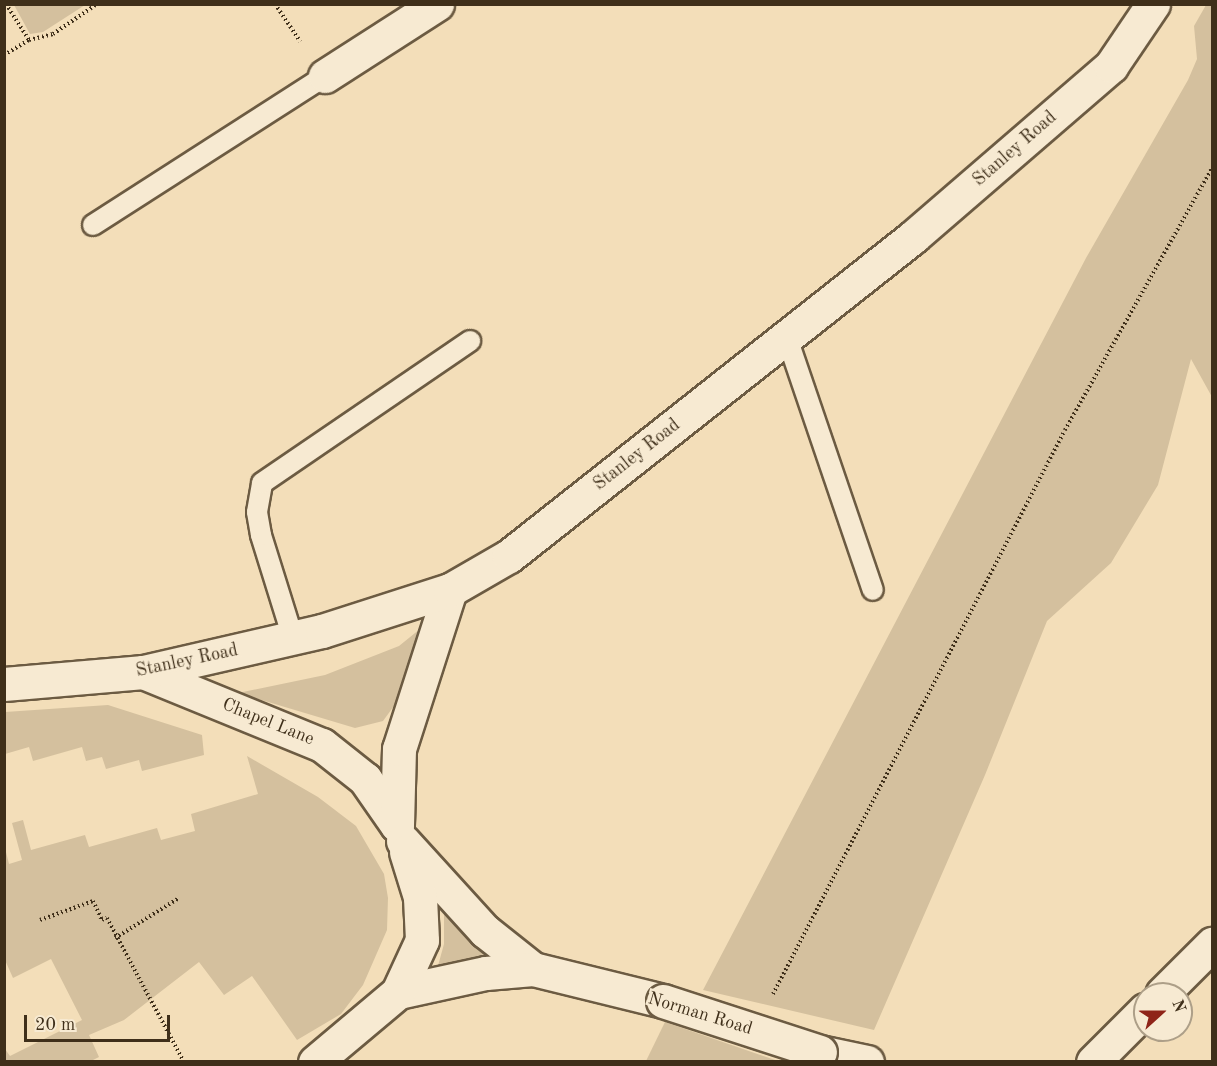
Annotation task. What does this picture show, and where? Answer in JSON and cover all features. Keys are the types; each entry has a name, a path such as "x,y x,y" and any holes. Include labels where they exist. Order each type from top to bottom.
{"street":[{"path":"325,76 437,4"},
{"name":"Stanley Road","path":"4,684 143,672 322,632 450,590 509,556 913,237 1111,66 1153,4"},
{"name":"Chapel Lane","path":"400,833 399,749 450,590"},
{"name":"Chapel Lane","path":"143,672 322,744 365,779 400,833 420,897 422,940 398,992 315,1062"},
{"name":"Norman Road","path":"400,833 485,931 533,969"},
{"path":"1174,982 1212,944"},
{"name":"Norman Road","path":"398,992 486,973 533,969 663,1001 820,1052 867,1062"},
{"path":"1093,1062 1133,1022"}],"lane":[{"path":"93,225 325,76"},
{"path":"787,338 873,590"},
{"path":"293,638 256,512 262,483 470,341"}],"path":[{"path":"6,4 28,40"},
{"path":"4,56 28,40 53,34 97,4"},
{"path":"771,998 1065,430 1212,168"},
{"path":"115,938 179,898"},
{"path":"40,920 93,901 102,920 107,918 115,938 184,1062"}],"shaded area":[{"path":"14,5 85,5 43,32 30,34"},
{"path":"1206,5 1212,5 1212,397 1191,359 1158,485 1111,563 1047,621 985,775 874,1030 703,990 1086,258 1188,80 1197,59 1194,26"},
{"path":"420,629 410,684 383,721 355,728 238,693 325,675 399,646"},
{"path":"108,705 202,735 204,755 142,771 139,760 106,769 102,757 86,761 82,747 33,761 29,747 5,754 5,712"},
{"path":"247,756 318,797 356,826 384,874 388,898 387,930 363,985 341,1014 297,1040 252,976 224,995 199,962 124,1020 89,1035 99,1057 89,1062 5,1061 5,1049 10,1056 82,1020 51,959 13,978 5,960 5,848 9,864 22,860 12,823 23,820 31,850 85,835 89,847 157,828 161,840 195,831 191,814 258,794"},
{"path":"450,908 498,960 436,973 444,944 444,914"},
{"path":"665,1022 778,1061 646,1061"}]}
